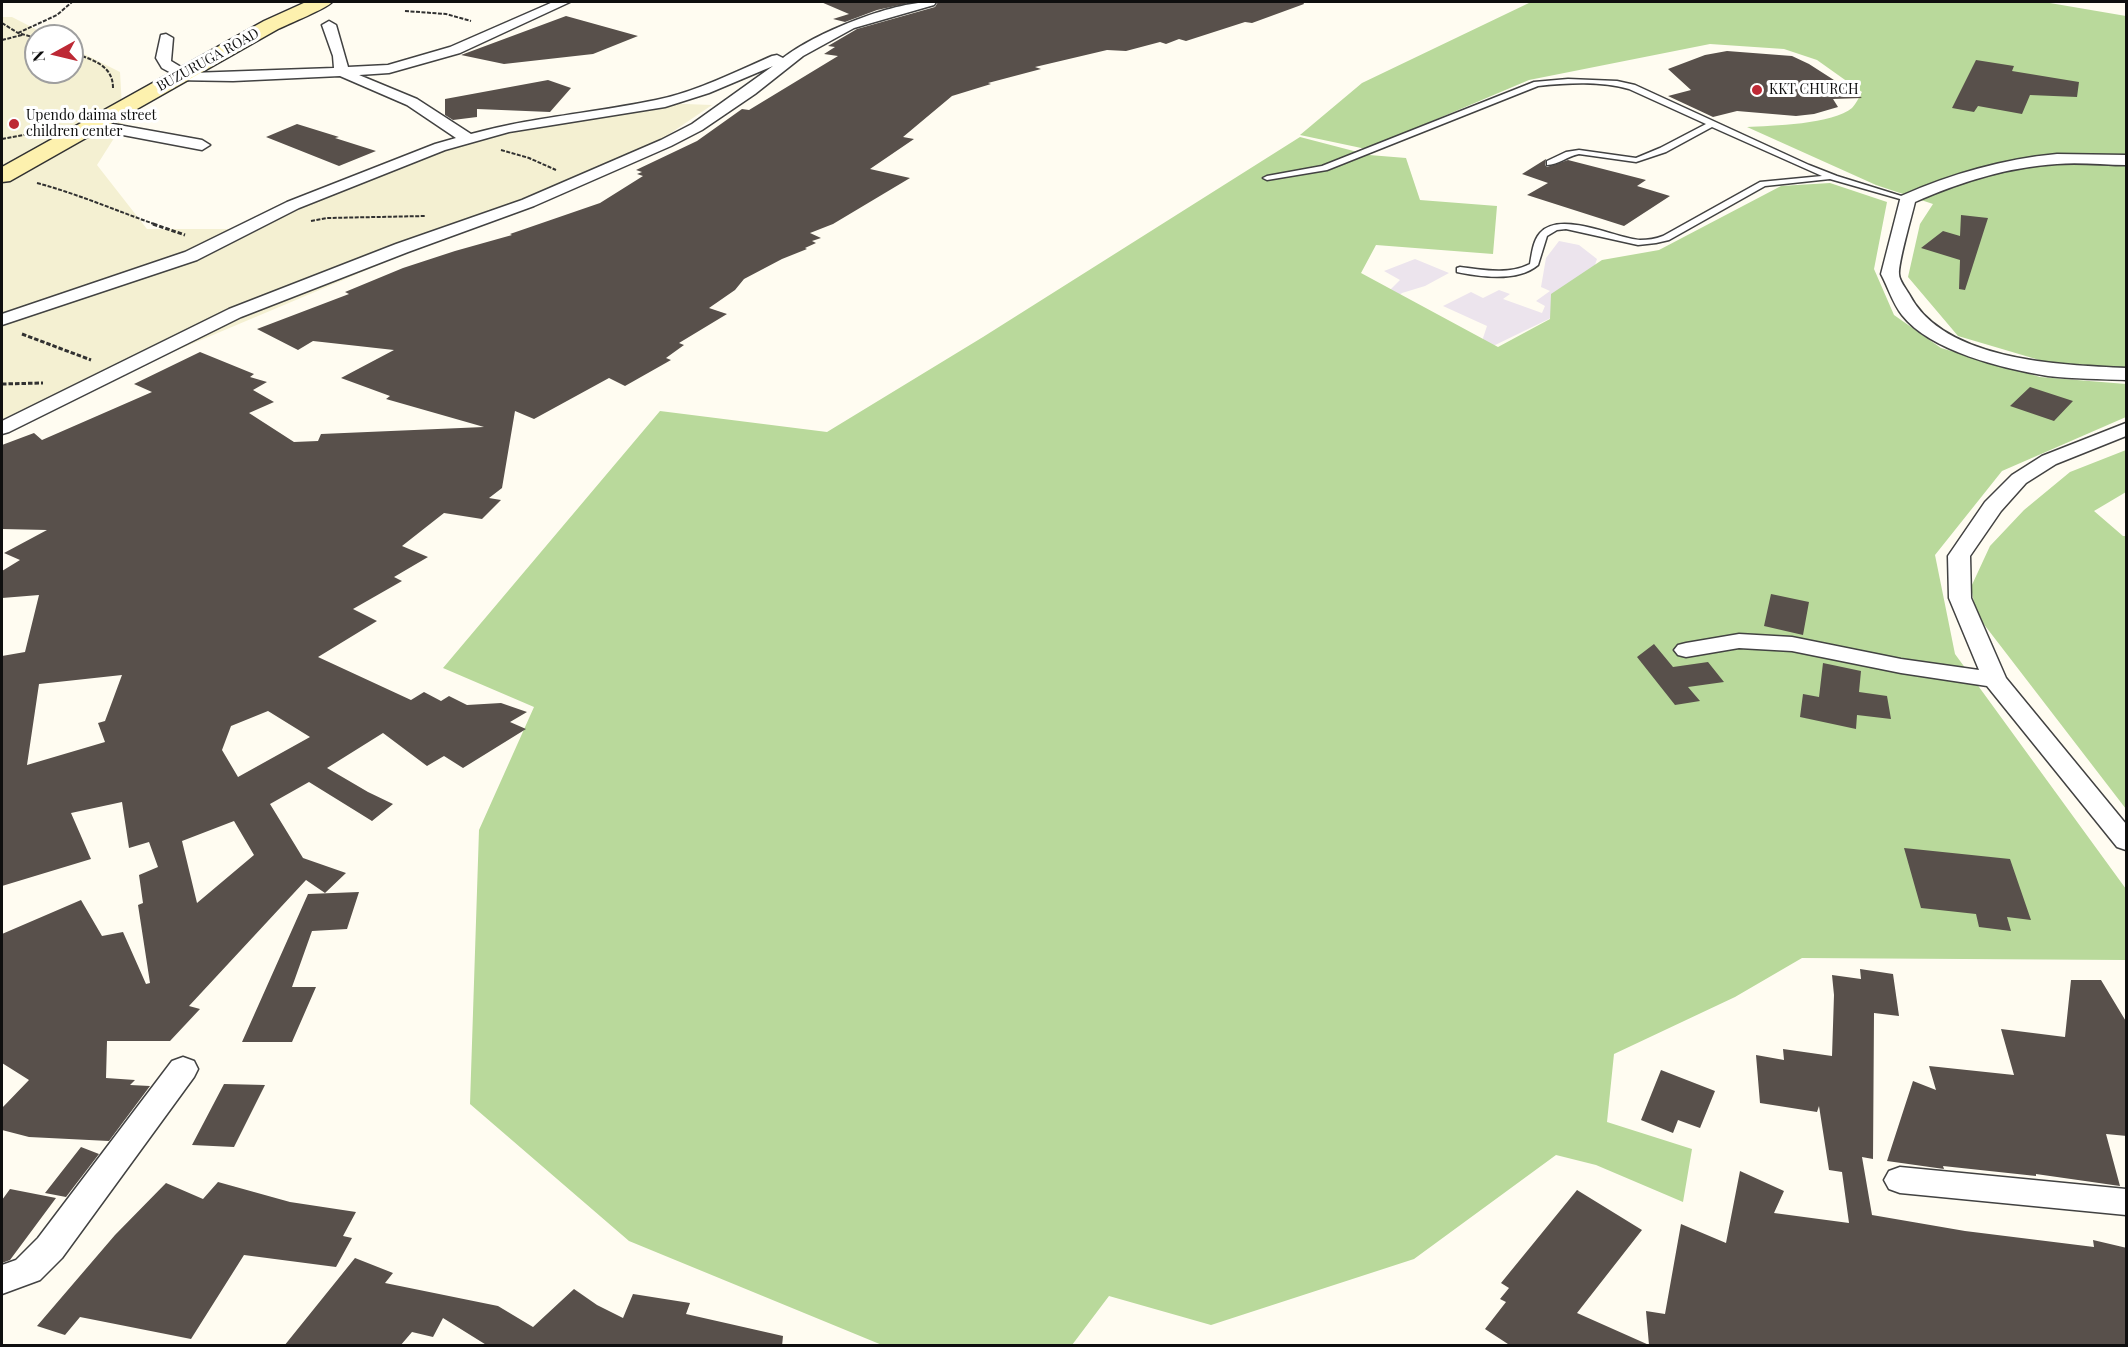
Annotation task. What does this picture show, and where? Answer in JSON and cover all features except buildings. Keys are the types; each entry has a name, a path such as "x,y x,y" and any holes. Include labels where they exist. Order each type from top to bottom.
{"main road":[{"name":"BUZURUGA ROAD","path":"2,176 286,17 323,2"}],"street":[{"path":"166,38 162,59 165,65 181,76 389,69 426,60 507,29 563,2"},
{"path":"2,428 202,327 295,289 581,182 666,143 697,127 750,91 798,53 849,25 929,2"},
{"path":"329,25 340,56 341,72"},
{"path":"7,325 191,256 293,205 466,138 508,128 660,104 704,90 764,64 798,53"},
{"path":"341,72 412,102 466,138"},
{"path":"100,120 202,145"},
{"path":"2127,160 2056,159 2024,164 1966,177 1907,199 1890,274 1909,312 1926,328 1947,342 2049,370 2127,374"},
{"path":"2127,429 2049,460 2019,479 1993,507 1959,556 1960,598 1995,680 2127,841"},
{"path":"1686,650 1739,641 1792,644 1901,666 1995,680"},
{"path":"2,1280 28,1270 50,1248 183,1069"},
{"path":"1900,1180 2127,1202"}],"lane":[{"path":"1267,178 1324,168 1537,84 1553,81 1584,81 1625,85 1834,178 1907,199"},
{"path":"1550,163 1571,153 1636,160 1649,157 1712,124"},
{"path":"1460,270 1512,274 1525,271 1534,265 1540,238 1548,230 1563,226 1640,242 1654,242 1666,238 1763,184 1834,178"}],"path":[{"path":"18,33 57,15 72,2"},
{"path":"405,10 446,14 485,26 507,29"},
{"path":"2,23 22,35"},
{"path":"2,40 22,35"},
{"path":"84,57 103,65 114,80 114,98 100,120"},
{"path":"466,138 529,158 581,182"},
{"path":"33,182 68,190 89,201 191,237"},
{"path":"305,223 327,218 431,216"},
{"path":"7,325 87,358 104,367 108,374"}],"shaded area":[{"path":"2,17 12,17 26,24 24,84 84,84 84,54 120,72 123,124 97,165 147,229 248,229 424,150 658,103 712,105 637,156 2,424"},
{"path":"1559,241 1579,245 1597,259 1592,274 1557,315 1489,348 1481,344 1487,326 1443,306 1471,292 1483,298 1499,290 1510,294 1503,299 1542,313 1545,306 1536,301 1550,291 1541,287 1546,258"},
{"path":"1415,259 1449,273 1425,286 1402,293 1393,301 1382,298 1400,280 1384,271"}],"green space":[{"path":"1531,2 2044,2 2126,16 2126,368 2046,362 1958,336 1908,277 1920,224 1933,204 1876,185 1747,127 1802,123 1831,118 1852,108 1862,92 1817,60 1784,49 1710,44 1529,80 1366,149 1300,135 1362,83"},
{"path":"1300,137 1369,155 1406,158 1420,200 1497,206 1493,254 1376,245 1361,273 1498,347 1550,319 1551,294 1602,260 1659,250 1781,186 1830,183 1887,202 1874,269 1894,315 1941,348 2040,377 2126,384 2126,417 2002,471 1935,555 1955,654 2126,889 2126,960 1802,958 1735,997 1614,1054 1607,1122 1692,1149 1683,1202 1596,1165 1556,1155 1414,1259 1211,1325 1109,1296 1072,1345 882,1345 629,1241 470,1104 479,830 534,707 443,668 660,411 827,432 983,337"},
{"path":"2126,450 2126,492 2094,511 2123,536 2126,536 2126,809 1976,614 1971,587 1990,546 2024,510 2070,472"}],"place":[{"name":"KKT CHURCH","path":"1757,90"},
{"name":"Upendo daima street children center","path":"14,124"}]}
